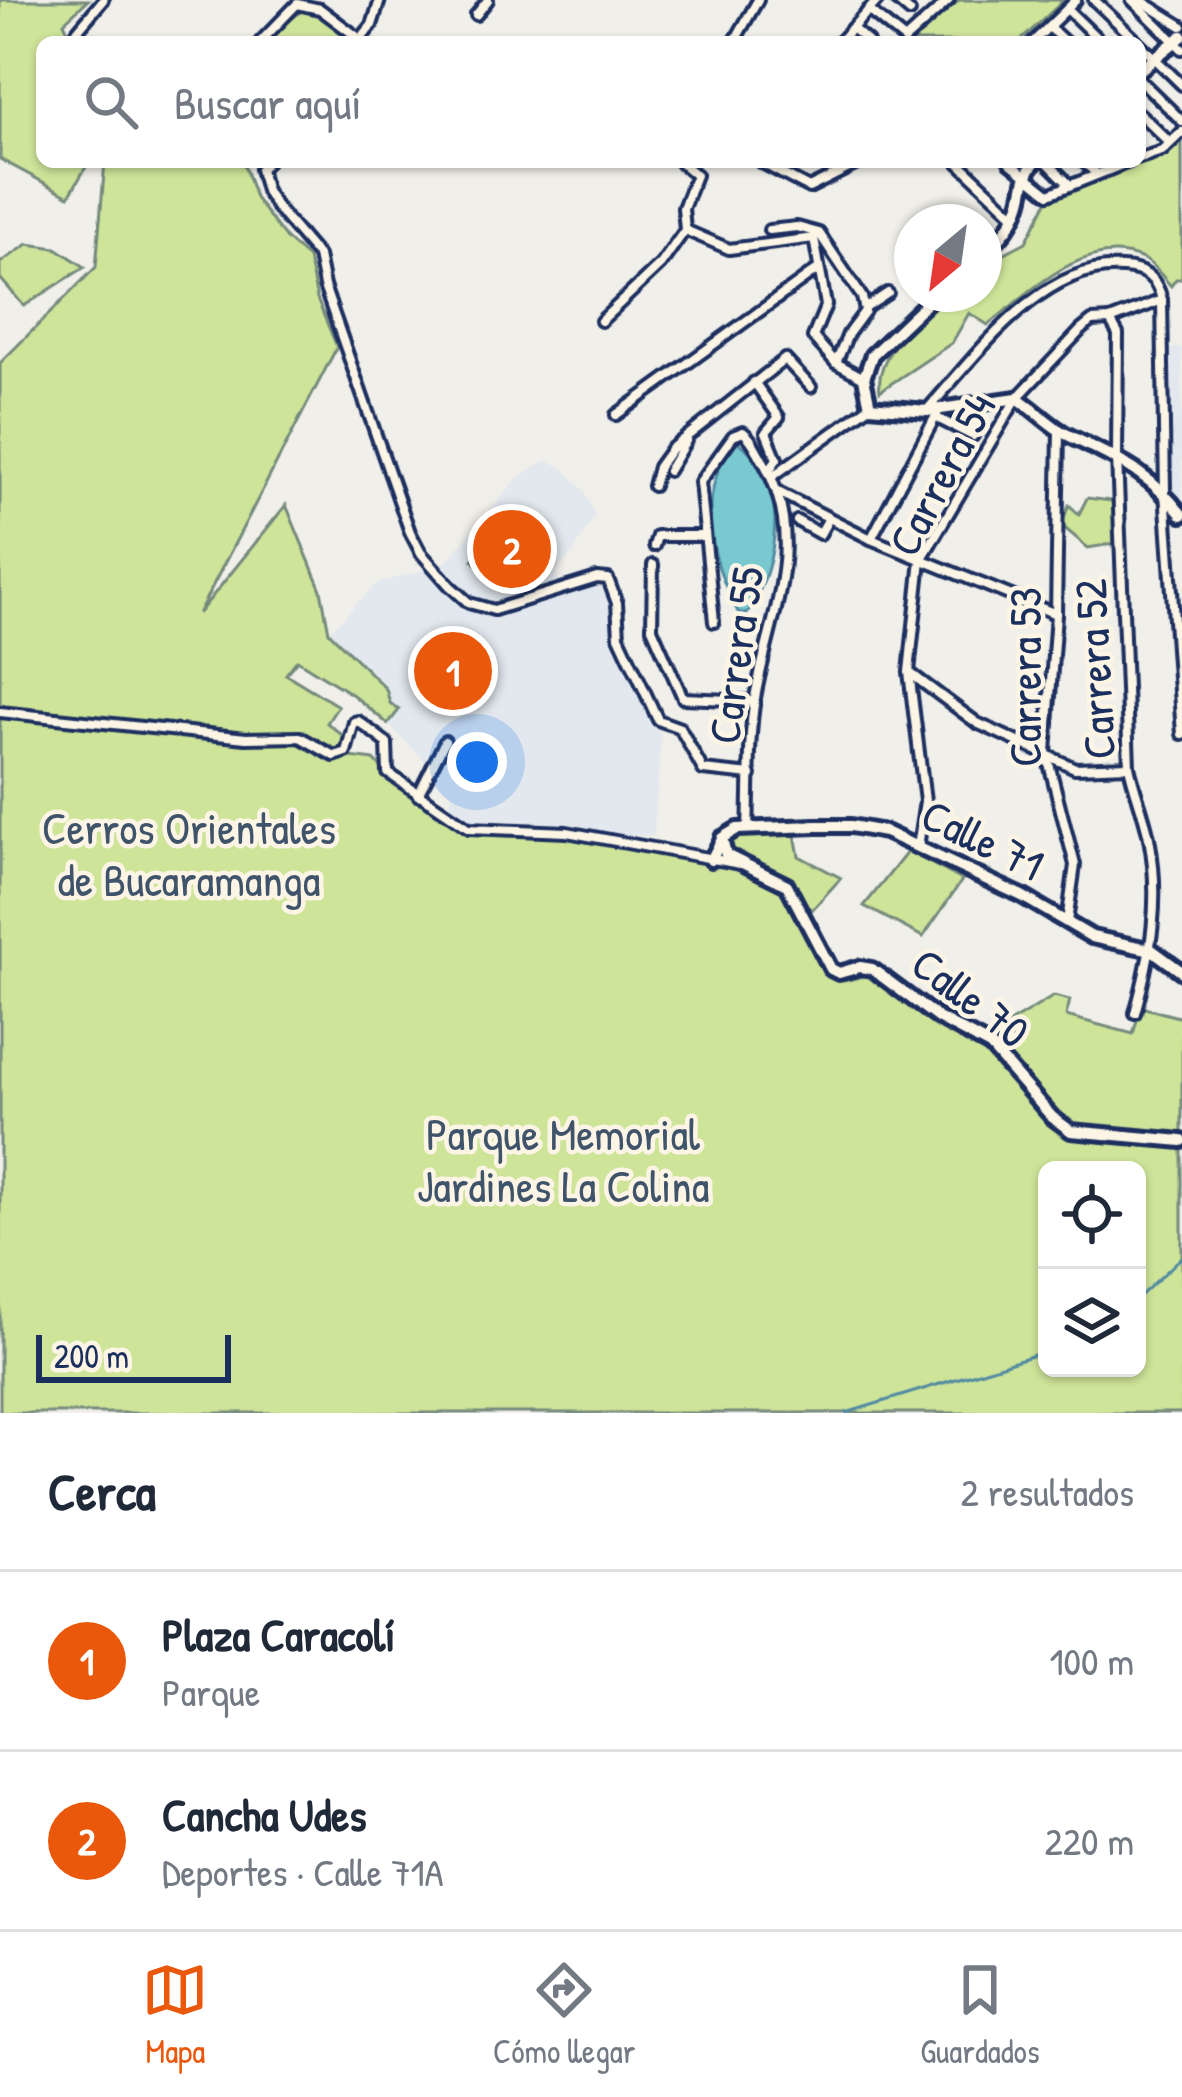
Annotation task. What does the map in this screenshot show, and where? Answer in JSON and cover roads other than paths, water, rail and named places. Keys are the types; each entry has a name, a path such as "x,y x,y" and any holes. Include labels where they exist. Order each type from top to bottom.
{"street":[{"path":"77,36 103,0"},
{"path":"365,36 380,0"},
{"path":"476,15 488,0"},
{"path":"737,36 758,0"},
{"path":"845,36 878,0"},
{"path":"896,0 910,12"},
{"path":"909,36 949,0"},
{"path":"1039,36 1076,0"},
{"path":"1094,0 1132,36"},
{"path":"1136,0 1182,26"},
{"path":"1136,0 1180,42 1146,65"},
{"path":"266,36 297,4 320,9 355,36"},
{"path":"1067,9 1095,36"},
{"path":"868,10 900,36"},
{"path":"1049,27 1059,36"},
{"path":"852,28 861,36"},
{"path":"1146,50 1182,85"},
{"path":"1146,86 1182,121"},
{"path":"1146,120 1170,143"},
{"path":"1146,152 1182,133"},
{"path":"261,168 266,191 318,256 382,458 421,553 462,598 485,609 504,609 598,578 608,579 617,603 619,636 658,720 680,728 708,773 751,775"},
{"path":"601,321 661,264 685,230 682,208 696,175 687,168"},
{"path":"771,168 808,188 849,168"},
{"path":"964,168 1016,216"},
{"path":"1016,168 1048,193 1112,168"},
{"path":"1002,233 1016,216 1024,176 1030,168"},
{"path":"1053,168 1070,185"},
{"path":"1090,168 1097,174"},
{"path":"769,230 797,227 819,233 866,308"},
{"path":"685,230 719,248 738,250 809,236 817,242 826,305 812,334 836,363 864,378"},
{"path":"871,539 934,413 1022,308 1076,275 1109,266 1132,268 1156,281 1162,300 1165,492 1182,734"},
{"path":"616,415 818,269"},
{"path":"836,363 866,308 888,293"},
{"name":"Carrera 54","path":"918,847 925,801 909,672 921,560 1017,398 1087,324 1162,300"},
{"path":"871,406 864,378 868,364 880,345 916,312"},
{"name":"Carrera 52","path":"1110,320 1118,334 1117,457 1130,766 1151,846 1152,950 1135,1013"},
{"path":"653,486 663,458 785,358 811,387"},
{"path":"754,382 778,415 766,435 777,462 769,470"},
{"path":"769,470 871,406 934,413 1017,398 1059,430 1117,457 1165,492 1182,515"},
{"path":"934,413 973,436"},
{"name":"Carrera 53","path":"1059,430 1056,614 1046,752 1076,865 1067,922"},
{"path":"668,471 690,434"},
{"path":"714,622 700,482 733,436 748,435 769,470"},
{"name":"Carrera 55","path":"743,829 754,701 781,588 786,518 769,470"},
{"path":"778,492 871,539 1056,614"},
{"path":"796,521 820,534 829,518"},
{"path":"654,546 656,536 705,536"},
{"path":"652,566 652,628 683,698 754,701"},
{"path":"909,672 977,723 1081,770 1130,766"},
{"path":"0,712 246,738 300,737 334,757 349,748 356,721 384,740 389,749 386,771 469,828 567,832 753,866"},
{"path":"418,795 445,741"},
{"name":"Calle 71","path":"722,838 743,829 851,826 885,832 1092,937 1152,950 1182,972"},
{"path":"735,860 725,847 730,835 743,829"},
{"path":"711,860 722,838"},
{"path":"722,838 723,851 735,860"},
{"name":"Calle 70","path":"735,860 782,881 794,893 831,969 842,973 872,969 938,1018 990,1046 1062,1125 1080,1134 1182,1141"}],"water":[{"path":"735,440 766,476 775,522 767,572 747,614 738,612 719,569 711,525 715,481"}],"waterway":[{"path":"1146,1291 1182,1257"},
{"path":"846,1413 1038,1354"}],"place":[{"name":"Cancha Udes","path":"512,549"},
{"name":"Plaza Caracolí","path":"453,671"}],"park label":[{"name":"Cerros Orientales de Bucaramanga","path":"189,853"},
{"name":"Parque Memorial Jardines La Colina","path":"563,1159"}]}
